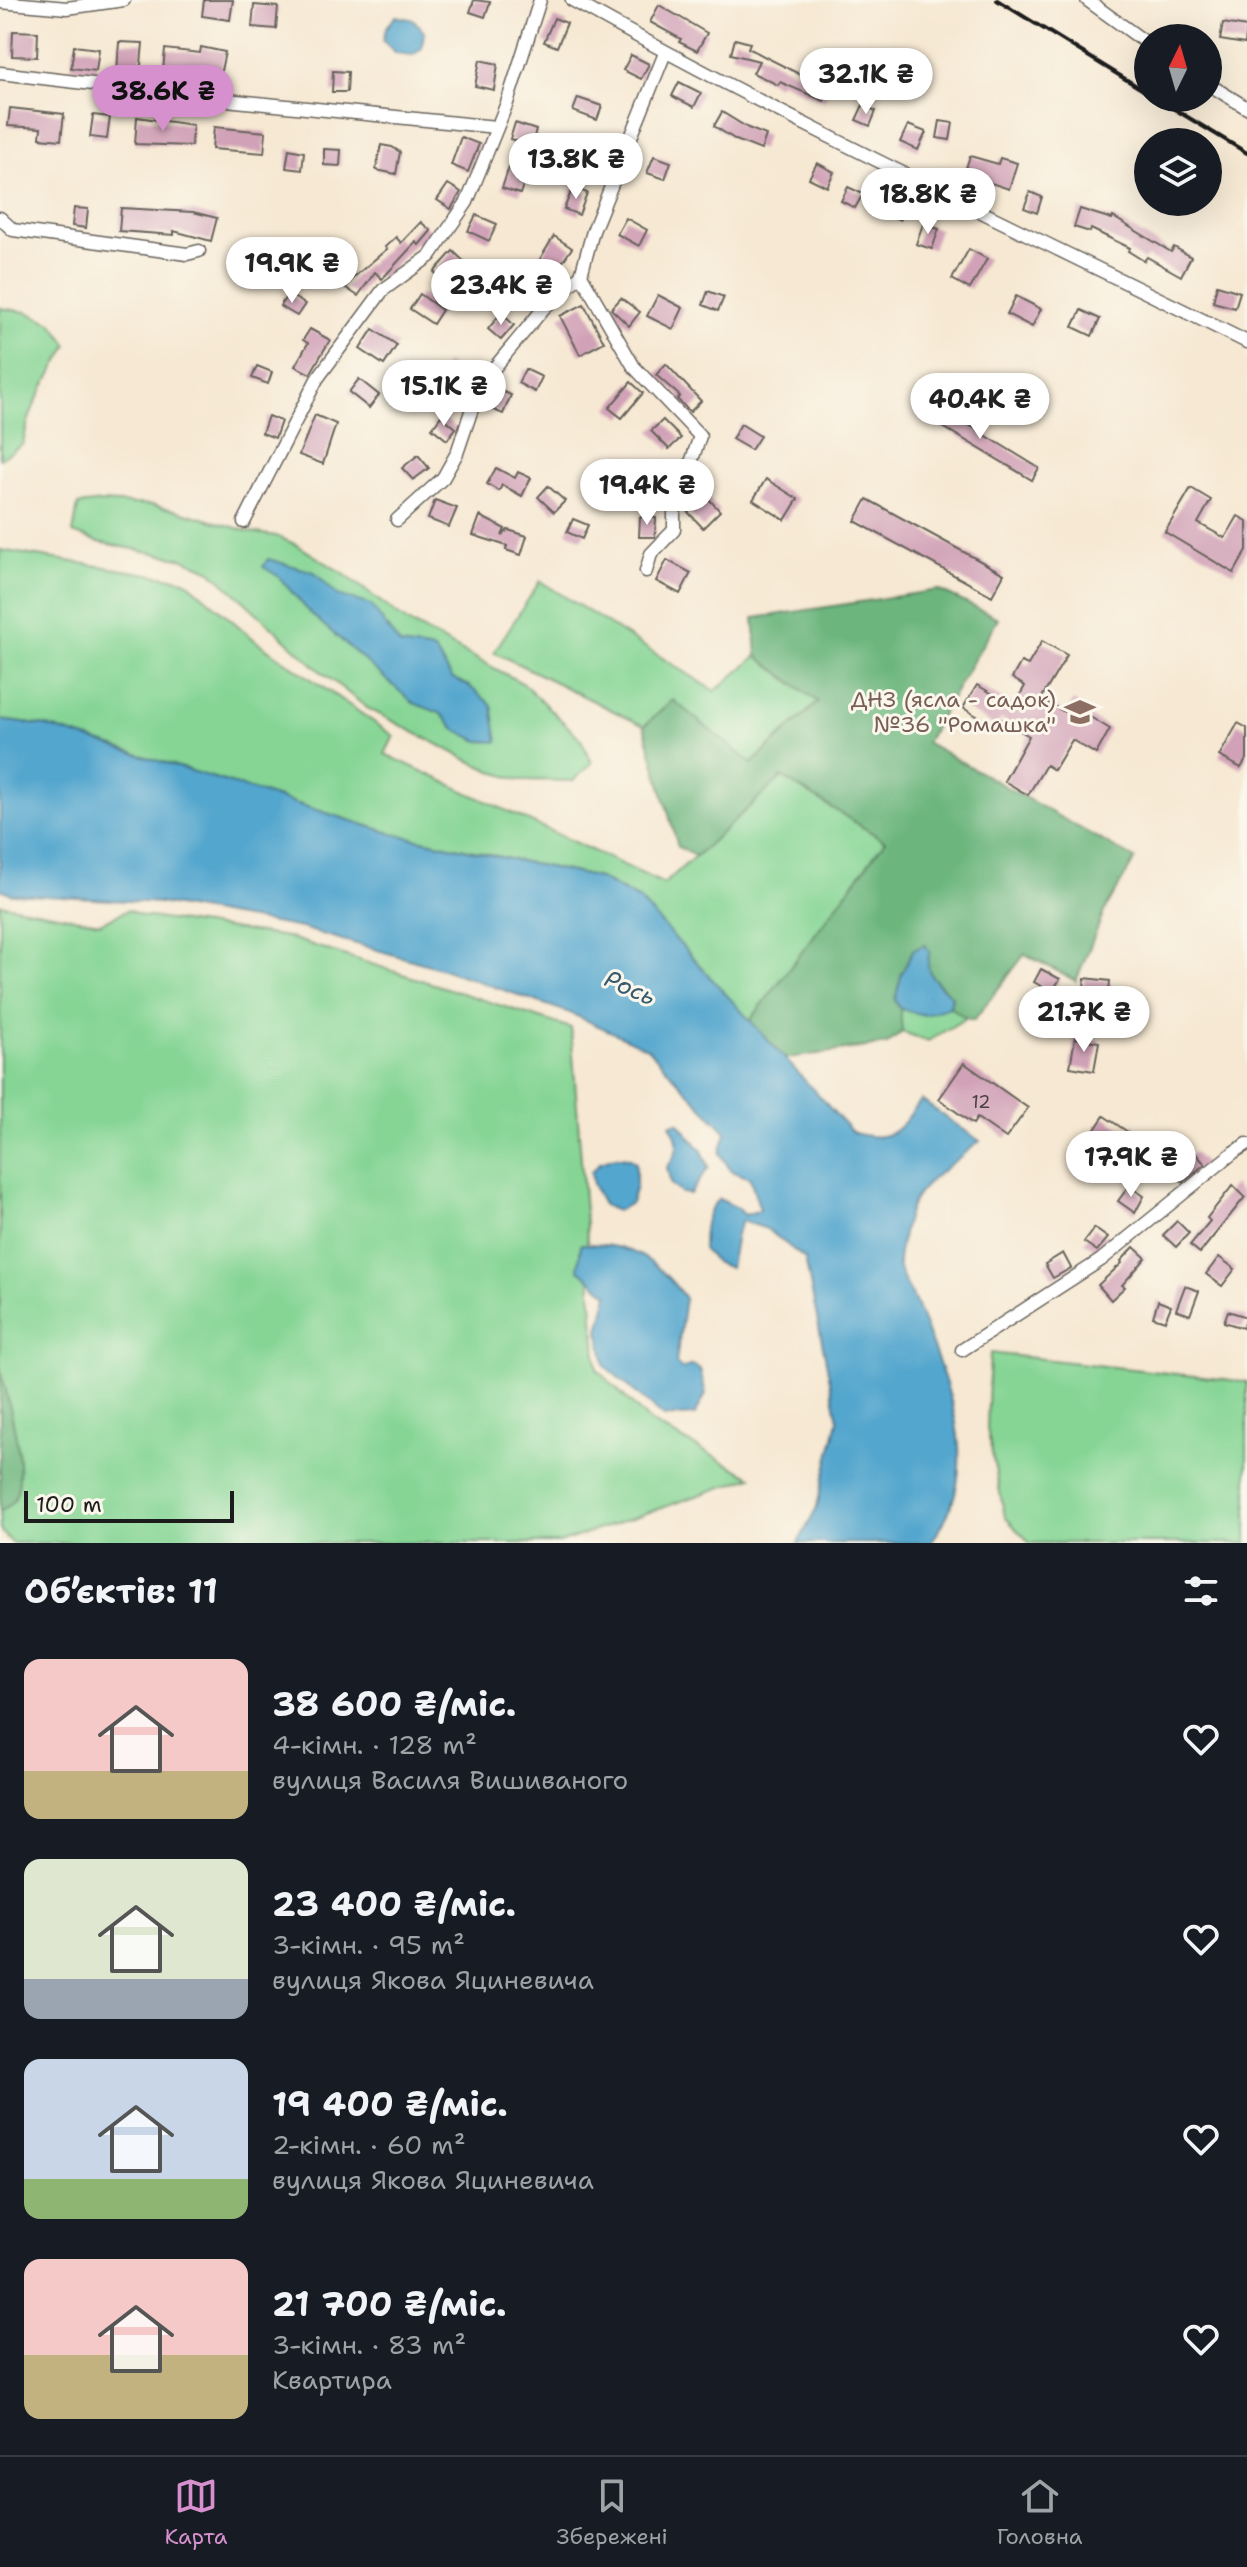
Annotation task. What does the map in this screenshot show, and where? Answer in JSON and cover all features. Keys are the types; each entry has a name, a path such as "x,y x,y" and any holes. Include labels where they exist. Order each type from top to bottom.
{"street":[{"path":"0,2 67,8 124,0"},
{"path":"244,522 317,379 383,290 430,256 467,202 507,103 540,0"},
{"path":"572,0 665,53 1247,342"},
{"path":"1087,0 1134,34"},
{"path":"397,520 443,478 457,453 480,385 544,308 581,275 593,231 665,53"},
{"path":"0,73 496,127"},
{"path":"1222,93 1247,108"},
{"path":"0,218 13,230 187,254 199,251"},
{"path":"581,275 634,367 700,436 674,513 674,530 651,554 646,571"},
{"path":"962,1350 1101,1260 1247,1144"}],"green space":[{"path":"0,308 27,312 52,323 68,345 35,403 23,444 0,459"},
{"path":"102,502 176,510 250,532 276,536 297,545 344,574 406,621 524,684 581,739 592,763 573,781 520,780 470,761 367,708 319,670 211,571 184,559 98,542 73,533 78,505"},
{"path":"0,550 185,580 256,641 394,736 385,754 664,884 782,777 885,841 750,1021 640,900 600,878 394,834 47,726 0,720"},
{"path":"540,581 715,691 757,656 818,702 751,764 673,701 644,726 494,652"},
{"path":"938,590 998,618 926,742 1135,859 1104,912 1076,981 1025,954 974,1020 950,1007 952,996 928,973 926,962 913,950 902,973 895,1000 900,1009 902,1032 887,1044 783,1059 750,1021 885,841 782,777 696,856 678,847 644,726 673,700 752,764 818,702 757,656 754,618"},
{"path":"0,904 100,923 128,910 142,916 287,937 571,1028 597,1369 650,1422 752,1477 559,1543 12,1543 0,1530"},
{"path":"934,913 964,972 966,1018 928,1041 902,1032 882,1003"},
{"path":"990,1353 1247,1382 1247,1543 1030,1543 1005,1517 987,1429"},
{"path":"0,1368 16,1435 19,1471 14,1500 0,1512"}],"water":[{"path":"396,16 414,20 424,32 422,48 413,55 396,53 383,41 386,28"},
{"path":"268,559 314,572 337,595 371,605 400,645 434,650 452,678 469,686 492,705 498,742 479,741 457,731 440,713 413,703 310,613 278,576 263,567"},
{"name":"Рось","path":"0,720 47,726 394,834 599,878 640,900 852,1132 876,1137 893,1132 921,1100 980,1141 933,1178 917,1195 908,1214 898,1261 940,1365 956,1426 959,1456 957,1486 948,1515 930,1543 798,1543 816,1510 838,1420 805,1259 767,1229 742,1221 736,1234 730,1268 716,1263 703,1249 705,1221 719,1199 745,1215 760,1210 750,1178 731,1171 720,1153 726,1132 647,1048 570,1013 443,969 301,928 159,903 12,894 0,889"},
{"path":"925,945 930,952 929,972 952,996 950,1007 924,1015 900,1009 895,1000 902,973 913,950"},
{"path":"678,1122 702,1151 709,1167 690,1194 682,1193 671,1185 667,1167 677,1146 670,1125"},
{"path":"615,1157 630,1158 636,1163 636,1186 631,1203 617,1211 603,1205 591,1172 600,1162"},
{"path":"581,1244 614,1247 641,1256 664,1273 685,1298 676,1363 682,1369 692,1365 700,1369 706,1394 695,1415 664,1417 605,1366 599,1330 608,1294 578,1269"}],"building":[{"path":"204,0 233,0 230,20 202,16"},
{"path":"474,0 490,2 485,17 470,12"},
{"path":"254,5 278,7 276,29 252,27"},
{"path":"659,5 707,33 697,51 650,22"},
{"path":"554,18 567,23 557,47 544,42"},
{"path":"1223,23 1247,27 1245,44 1222,40"},
{"path":"13,31 38,32 37,57 12,56"},
{"path":"735,39 750,43 748,48 803,76 804,73 831,85 824,101 753,73 759,61 731,54"},
{"path":"119,42 143,43 140,75 117,73"},
{"path":"74,46 99,49 96,71 71,68"},
{"path":"201,47 225,52 219,80 163,71 165,49 200,53"},
{"path":"631,55 649,64 641,79 623,70"},
{"path":"480,60 498,64 494,90 475,86"},
{"path":"333,71 348,72 347,92 332,92"},
{"path":"679,82 701,93 694,107 672,96"},
{"path":"578,98 602,106 597,120 573,111"},
{"path":"863,105 876,111 870,126 856,120"},
{"path":"10,108 64,114 61,140 40,138 41,128 8,126"},
{"path":"722,112 766,135 761,150 736,140 714,126"},
{"path":"93,115 110,117 107,139 90,137"},
{"path":"137,117 193,125 191,146 135,144"},
{"path":"940,121 953,123 950,140 937,138"},
{"path":"515,123 536,130 531,146 510,139"},
{"path":"908,125 926,132 918,150 900,142"},
{"path":"214,127 266,132 264,153 212,149"},
{"path":"461,137 479,144 468,172 451,165"},
{"path":"381,145 400,152 396,174 376,170"},
{"path":"289,149 304,152 302,170 286,168"},
{"path":"324,149 341,150 340,166 324,165"},
{"path":"654,156 671,162 665,179 647,173"},
{"path":"970,156 998,164 1000,158 1017,163 1009,189 964,174"},
{"path":"817,163 834,172 827,187 809,178"},
{"path":"509,167 527,173 520,194 502,188"},
{"path":"448,184 461,192 451,209 437,200"},
{"path":"573,187 587,193 579,215 564,209"},
{"path":"848,187 863,194 855,208 841,201"},
{"path":"1030,192 1042,197 1037,213 1024,208"},
{"path":"887,201 905,208 900,220 882,212"},
{"path":"74,208 88,209 86,228 72,226"},
{"path":"121,208 193,212 217,218 211,241 174,231 174,235 119,231"},
{"path":"1080,209 1113,217 1171,252 1174,247 1191,257 1181,276 1147,257 1144,261 1128,251 1130,248 1091,229 1090,232 1074,227"},
{"path":"476,215 497,224 489,241 468,231"},
{"path":"626,218 647,230 639,246 617,234"},
{"path":"421,222 431,231 419,245 416,242 382,279 375,272 358,296 346,288 396,237 401,243"},
{"path":"923,224 939,229 932,249 916,244"},
{"path":"554,236 572,248 557,270 540,259"},
{"path":"969,249 987,259 970,289 952,279"},
{"path":"453,251 470,267 451,287 434,272"},
{"path":"532,281 546,291 535,305 522,295"},
{"path":"1217,285 1240,292 1235,308 1213,302"},
{"path":"708,291 724,297 718,311 703,305"},
{"path":"288,294 305,304 297,316 280,306"},
{"path":"420,294 442,310 433,324 410,309"},
{"path":"658,295 683,308 673,329 647,316"},
{"path":"1016,296 1041,309 1032,327 1007,314"},
{"path":"621,298 640,312 629,326 611,309"},
{"path":"584,304 604,342 580,355 560,316"},
{"path":"1081,310 1100,319 1092,336 1073,327"},
{"path":"501,313 514,325 501,340 488,329"},
{"path":"310,329 330,340 310,374 295,366 308,343 303,340"},
{"path":"373,329 397,345 384,365 360,349"},
{"path":"446,363 469,381 457,398 433,381"},
{"path":"666,364 701,401 690,412 677,399 680,396 656,375"},
{"path":"257,366 272,372 268,384 252,378"},
{"path":"525,369 542,377 535,392 518,383"},
{"path":"359,379 379,395 369,408 349,392"},
{"path":"631,382 643,393 622,418 609,408"},
{"path":"494,388 511,395 503,414 486,407"},
{"path":"931,402 1039,468 1032,480 923,415"},
{"path":"315,415 336,424 323,464 299,455"},
{"path":"268,416 281,421 275,438 262,433"},
{"path":"441,416 456,428 447,440 432,428"},
{"path":"663,420 681,438 669,449 651,431"},
{"path":"741,424 760,436 751,450 732,439"},
{"path":"418,455 429,468 413,480 402,468"},
{"path":"496,468 515,478 518,472 531,478 522,496 502,485 499,491 487,484"},
{"path":"766,479 798,499 785,520 753,500"},
{"path":"639,481 661,481 662,495 640,496"},
{"path":"548,486 565,501 554,512 538,497"},
{"path":"1191,488 1211,500 1198,523 1225,538 1238,516 1247,521 1247,550 1234,573 1165,532"},
{"path":"705,495 720,511 703,528 688,512"},
{"path":"867,499 1004,574 992,596 855,521"},
{"path":"435,500 457,508 449,527 428,519"},
{"path":"480,516 505,529 502,536 508,530 527,536 521,555 506,550 507,546 473,535"},
{"path":"640,517 656,518 655,537 639,537"},
{"path":"573,519 588,525 582,539 567,532"},
{"path":"667,560 691,573 680,594 656,581"},
{"path":"1042,641 1067,655 1041,699 1066,713 1073,701 1090,711 1087,715 1110,729 1096,754 1072,740 1054,770 1046,765 1028,795 1004,781 1029,736 1001,719 996,727 963,708 977,685 1014,706 1025,686 1012,678 1021,662 1028,665"},
{"path":"1238,723 1247,728 1247,758 1241,768 1219,756"},
{"path":"1041,969 1060,979 1052,992 1034,982"},
{"path":"1085,978 1110,981 1107,1011 1082,1008"},
{"path":"1075,1038 1099,1042 1094,1071 1070,1067"},
{"path":"964,1063 1028,1108 1006,1138 977,1118 973,1124 939,1099"},
{"path":"1104,1116 1140,1140 1141,1137 1168,1152 1158,1172 1117,1152 1092,1134"},
{"path":"1194,1152 1205,1164 1183,1182 1173,1172"},
{"path":"1233,1185 1245,1197 1200,1253 1190,1245"},
{"path":"1129,1186 1144,1196 1135,1213 1118,1201"},
{"path":"1177,1221 1189,1233 1176,1247 1163,1235"},
{"path":"1094,1228 1108,1238 1097,1251 1084,1242"},
{"path":"1134,1247 1146,1258 1122,1285 1125,1287 1111,1300 1098,1285"},
{"path":"1063,1253 1071,1268 1053,1278 1045,1264"},
{"path":"1219,1257 1235,1269 1222,1286 1206,1274"},
{"path":"1185,1286 1199,1291 1190,1315 1176,1310"},
{"path":"1158,1301 1171,1306 1165,1321 1153,1317"},
{"path":"1228,1311 1247,1317 1243,1328 1224,1322"}],"railway":[{"path":"997,0 1134,84"},
{"path":"1179,112 1247,153"}],"place":[{"name":"ДНЗ (ясла - садок) №36 \"Ромашка\"","path":"1080,712"}]}
